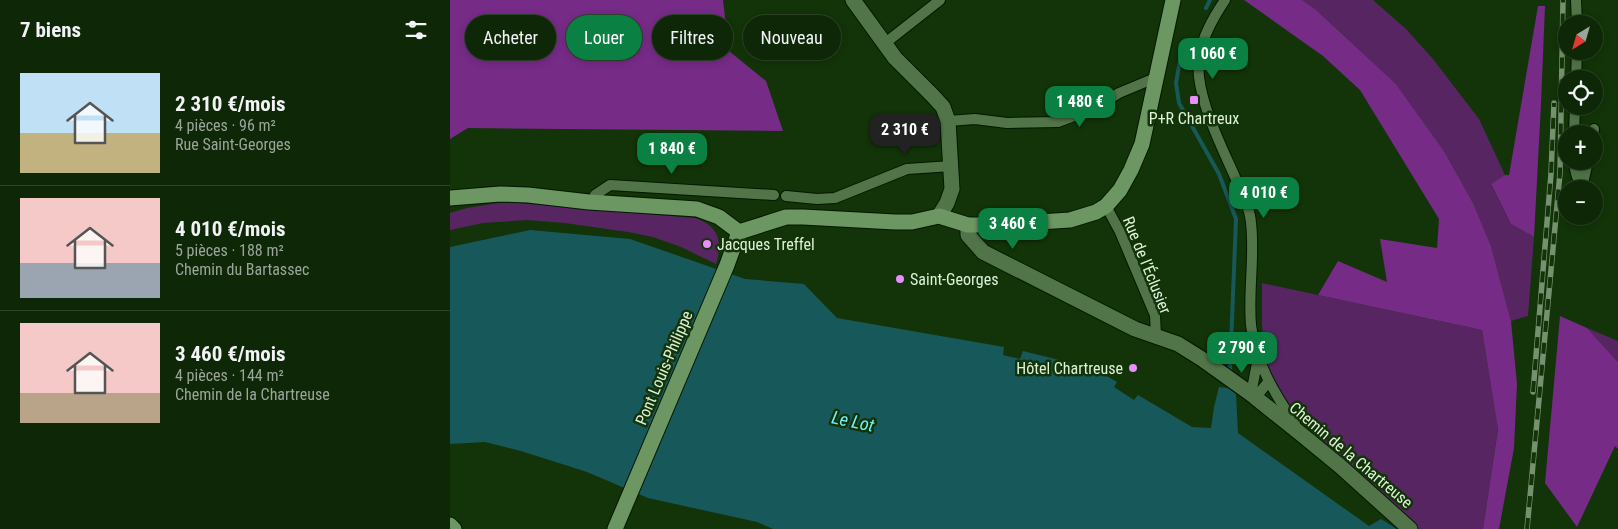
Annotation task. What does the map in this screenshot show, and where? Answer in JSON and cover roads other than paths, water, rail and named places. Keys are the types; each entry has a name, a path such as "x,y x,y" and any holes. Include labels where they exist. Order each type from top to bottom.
{"main road":[{"path":"450,198 500,194 697,209 719,217 740,232 786,217 912,222 939,216 968,225 1043,223 1070,220 1096,212 1106,206 1120,190 1131,170 1142,144 1173,0"},
{"name":"Pont Louis-Philippe","path":"617,523 740,232"},
{"path":"450,525 454,529"}],"street":[{"path":"853,0 905,70 942,107 948,121 952,189 948,203 939,216"},
{"path":"884,44 940,0"},
{"path":"1225,0 1211,21 1199,57 1204,97 1209,117 1245,199 1252,222 1251,325 1258,357 1269,381 1300,434"},
{"path":"1576,0 1577,15"},
{"path":"948,121 975,119 1008,123 1058,122 1093,109 1120,93 1155,78"},
{"path":"786,196 817,199 835,198 907,169 952,166"},
{"path":"1575,170 1577,177 1584,179 1586,170"},
{"path":"592,202 595,195 610,185 774,195"},
{"name":"Rue de l’Éclusier","path":"1106,206 1120,232 1155,315 1156,336"},
{"name":"Chemin de la Chartreuse","path":"968,225 968,235 984,252 1135,329 1178,344 1223,374 1246,390 1340,466 1410,529"},
{"path":"1258,357 1246,390 1260,392 1269,381"}],"water":[{"name":"Le Lot","path":"530,230 630,239 745,279 804,284 837,318 1004,347 1003,355 1020,359 1023,351 1091,368 1091,373 1102,373 1117,382 1114,387 1134,400 1138,395 1192,427 1211,428 1219,387 1228,388 1236,394 1238,433 1369,526 1381,519 1397,529 773,529 757,522 648,498 587,472 521,451 485,442 450,444 450,247"}],"waterway":[{"path":"1206,8 1210,0"},
{"path":"1181,55 1176,83 1179,103 1219,174 1236,219 1230,370"}],"railway":[{"path":"1527,529 1560,173 1563,0"},
{"path":"1533,392 1551,174 1554,103"}],"place":[{"name":"P+R Chartreux","path":"1194,100"},
{"name":"Jacques Treffel","path":"707,244"},
{"name":"Saint-Georges","path":"900,279"},
{"name":"Hôtel Chartreuse","path":"1133,368"}]}
